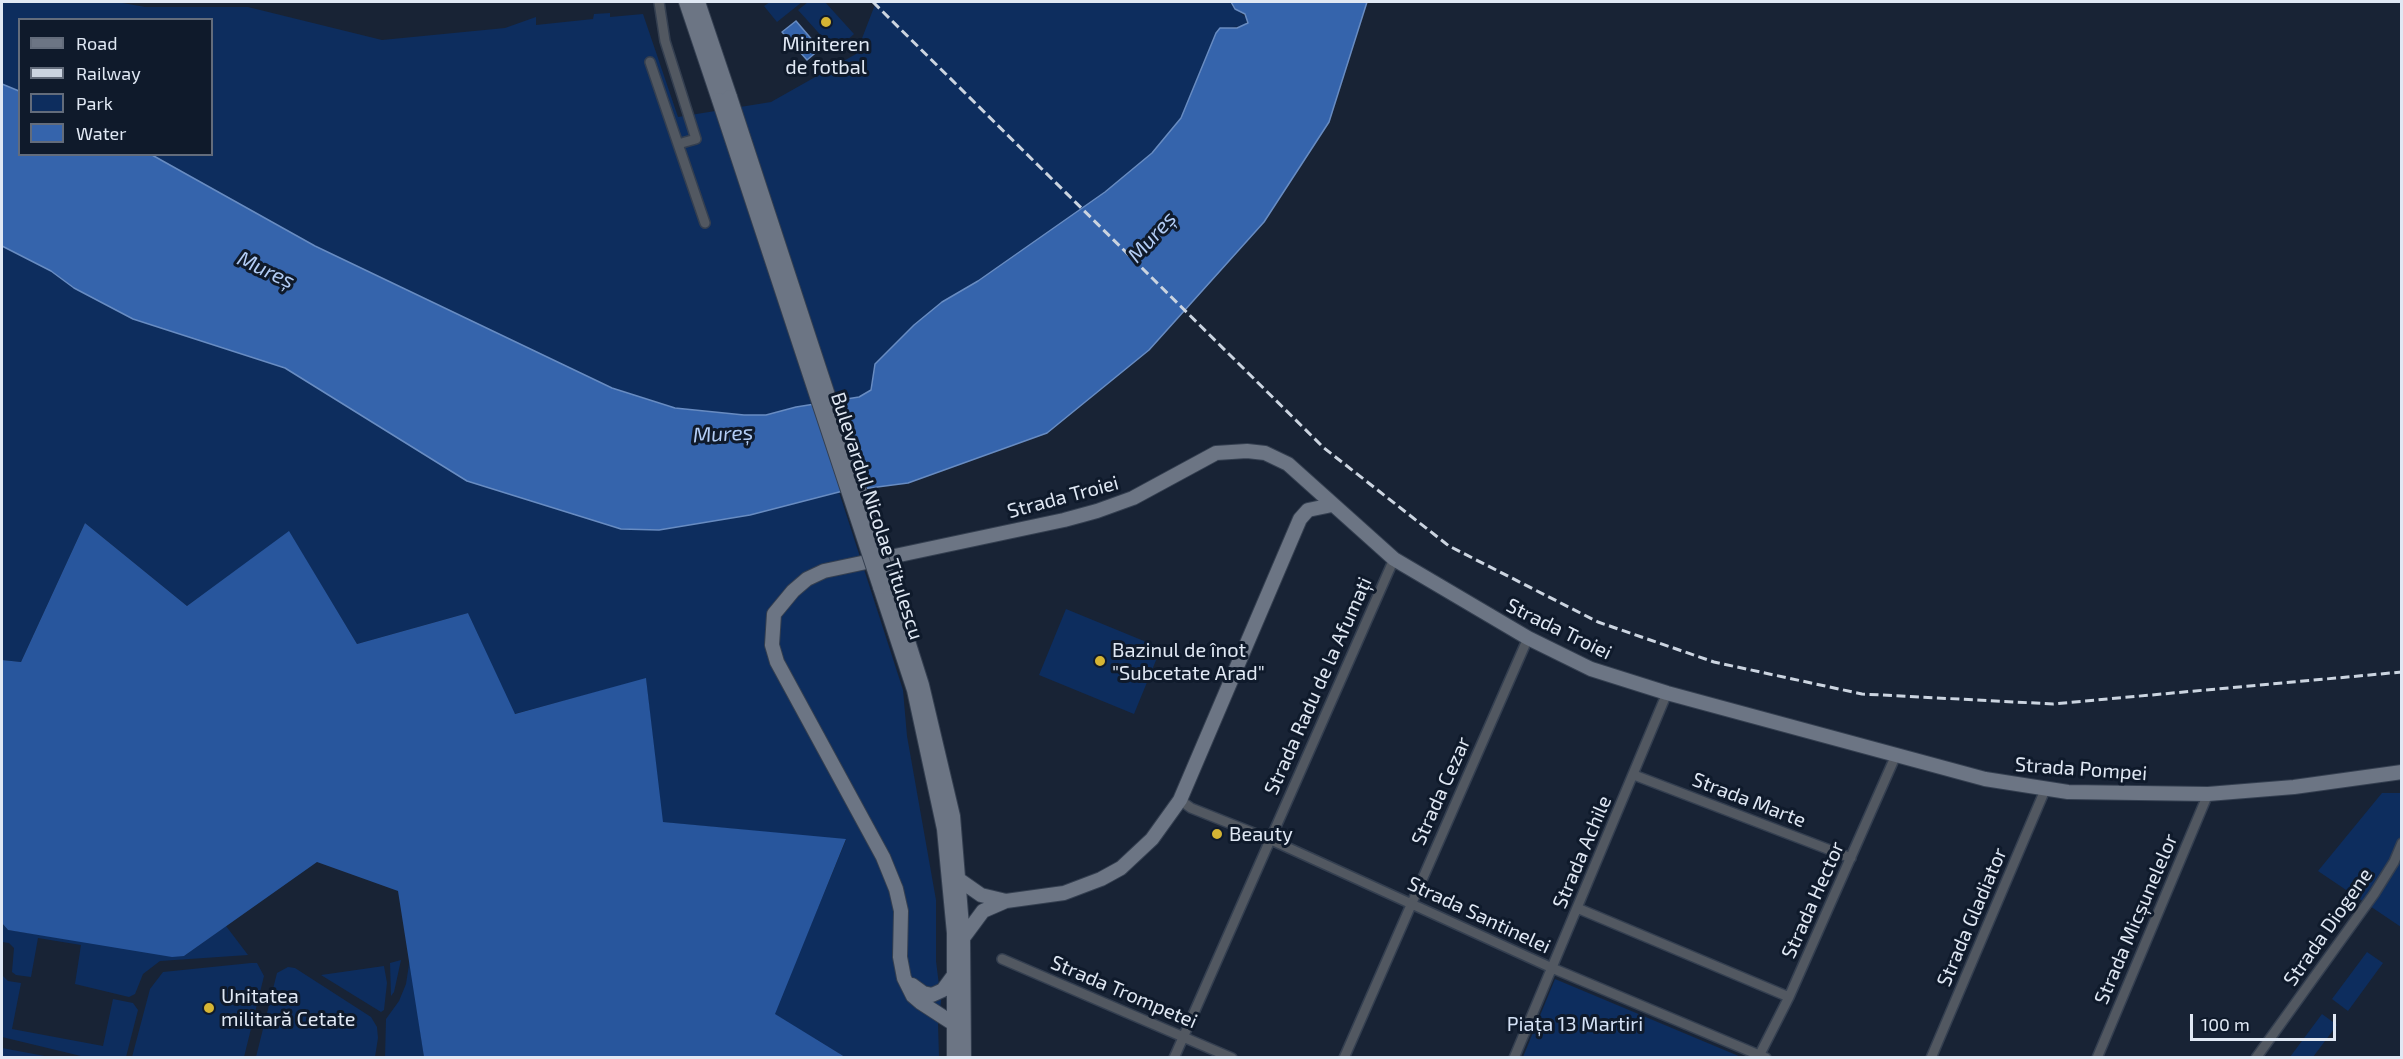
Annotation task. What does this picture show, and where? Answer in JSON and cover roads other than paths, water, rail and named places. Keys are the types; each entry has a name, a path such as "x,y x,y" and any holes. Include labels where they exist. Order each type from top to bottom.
{"main road":[{"name":"Bulevardul Nicolae Titulescu","path":"686,2 725,99"},
{"name":"Bulevardul Nicolae Titulescu","path":"698,2 725,99 885,585 922,685 945,774 961,881 964,1058"},
{"name":"Strada Troiei","path":"904,978 900,957 901,911 889,869 777,662 772,645 774,614 792,591 807,579 845,565 1001,534 1097,511 1133,498 1216,453 1247,450 1265,453 1298,472 1394,559 1528,638 1591,669 1731,710"},
{"path":"961,881 981,895 1006,901 1041,898 1101,879 1121,868 1147,844 1180,800 1300,519 1308,510 1332,505"},
{"name":"Bulevardul Nicolae Titulescu","path":"885,585 934,772 944,829 950,882 954,975 954,1058"},
{"name":"Strada Pompei","path":"1731,710 1985,779 2045,790 2208,794 2283,788 2402,772"},
{"path":"963,938 983,911 1006,901"},
{"path":"904,978 923,993 932,995 943,990 954,975"},
{"path":"904,978 913,996 928,1009 954,1024"}],"street":[{"path":"658,2 665,41 696,139 678,144"},
{"path":"650,62 705,223"},
{"name":"Strada Radu de la Afumați","path":"1174,1058 1394,559"},
{"name":"Strada Cezar","path":"1344,1058 1528,638"},
{"name":"Strada Achile","path":"1514,1058 1667,693"},
{"name":"Strada Hector","path":"1761,1057 1790,998 1896,755"},
{"name":"Strada Marte","path":"1634,775 1851,858"},
{"name":"Strada Gladiator","path":"1931,1058 2045,790"},
{"name":"Strada Micșunelelor","path":"2097,1058 2208,794"},
{"name":"Strada Santinelei","path":"1180,800 1191,808 1269,839 1552,968 1761,1057"},
{"name":"Strada Diogene","path":"2256,1058 2374,894 2394,862 2402,843"},
{"path":"1577,908 1790,998"},
{"name":"Strada Trompetei","path":"1002,960 1232,1058"}],"water":[{"name":"Mureș","path":"1231,2 1367,2 1329,122 1264,222 1149,350 1047,433 908,483 839,492 750,515 659,530 621,529 467,481 285,368 133,319 74,288 51,271 2,246 2,84 18,91 18,156 154,156 315,246 612,388 675,408 766,415 796,407 859,397 871,390 875,364 914,325 942,302 978,281 1105,192 1152,153 1181,118 1216,33 1220,28 1237,28 1248,23 1245,14 1235,9"},
{"path":"796,21 820,49 807,60 782,32"}],"railway":[{"path":"873,2 1324,448 1449,546 1598,622 1714,662 1862,694 2053,704 2402,672"}],"place":[{"name":"Miniteren de fotbal","path":"826,22"},
{"name":"Bazinul de înot \"Subcetate Arad\"","path":"1100,661"},
{"name":"Beauty","path":"1217,834"},
{"name":"Unitatea militară Cetate","path":"209,1008"}],"park label":[{"name":"Piața 13 Martiri","path":"1575,1024"}]}
